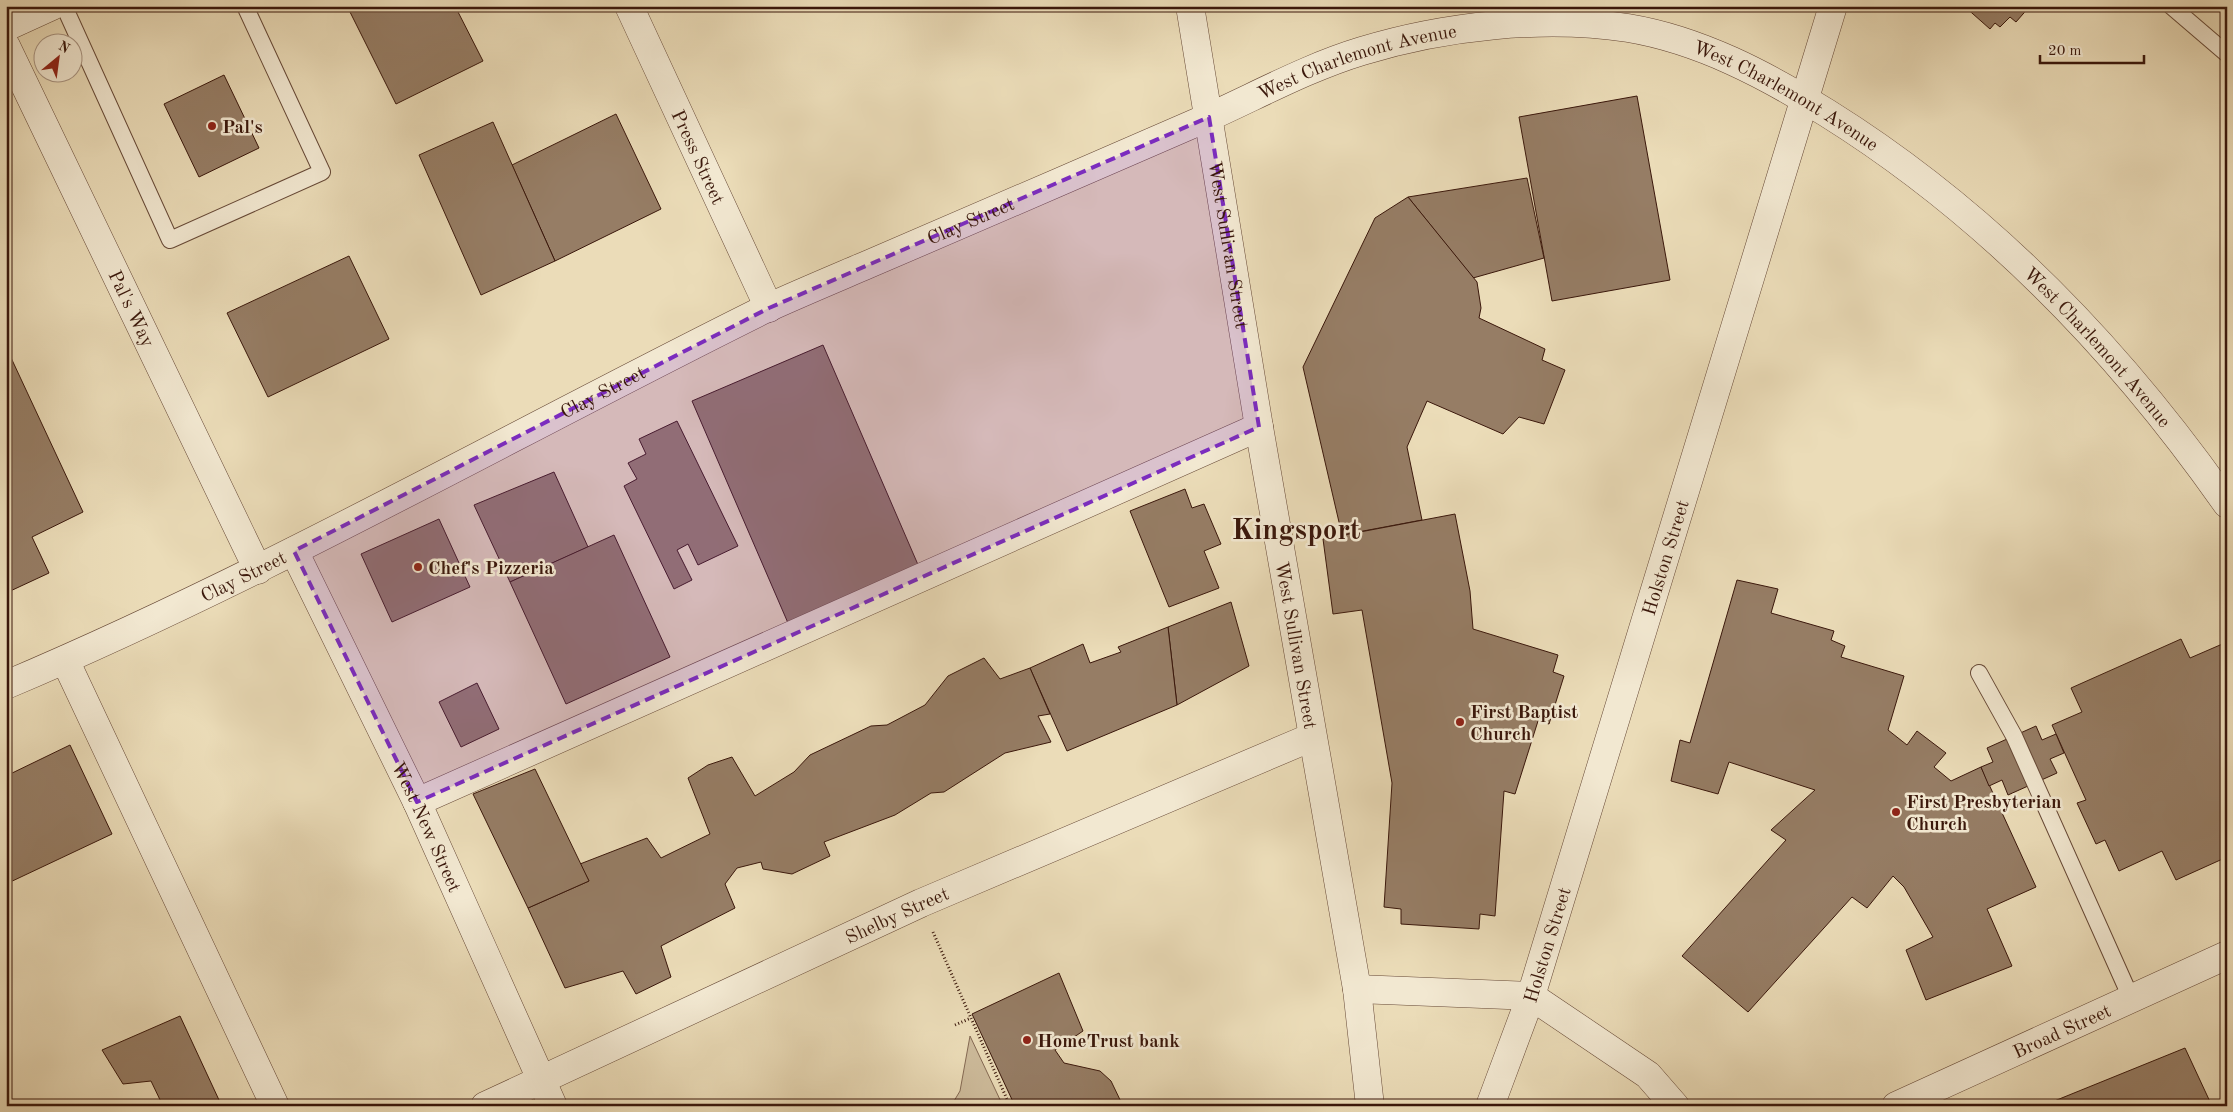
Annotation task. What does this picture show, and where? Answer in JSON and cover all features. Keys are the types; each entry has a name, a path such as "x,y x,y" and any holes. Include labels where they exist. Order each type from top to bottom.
{"street":[{"path":"6,27 52,6"},
{"name":"Press Street","path":"629,6 769,308"},
{"name":"West Sullivan Street","path":"1190,6 1259,427 1357,989 1370,1106"},
{"name":"Holston Street","path":"1490,1106 1531,996 1803,98 1833,6"},
{"name":"West Charlemont Avenue","path":"1209,117 1284,82 1359,52 1422,36 1496,24 1557,23 1629,28 1687,44 1742,64 1803,98 1876,144 1945,195 1999,242 2058,299 2142,394 2194,457 2227,504"},
{"name":"Pal's Way","path":"6,46 258,570"},
{"name":"Clay Street","path":"6,685 65,660 258,570 769,308 1209,117"},
{"path":"417,802 1259,427"},
{"name":"West New Street","path":"294,551 417,802 553,1106"},
{"path":"65,660 275,1106"},
{"name":"Shelby Street","path":"485,1106 921,903 1312,737"},
{"name":"Broad Street","path":"1896,1106 2227,954"},
{"path":"1357,989 1531,996 1648,1075 1675,1106"}],"lane":[{"path":"64,6 170,240 322,172 245,6"},
{"path":"2171,6 2227,54"},
{"path":"1979,673 2014,736 2131,998"}],"path":[{"path":"921,903 1010,1106"},
{"path":"955,1025 971,1018"}],"highlighted area":[{"path":"1209,117 1259,427 417,802 294,551 769,308"}],"shaded area":[{"path":"970,1036 1003,1106 951,1106 960,1091"}],"building":[{"path":"347,6 455,6 483,61 396,104"},
{"path":"1964,6 2030,6 2016,22 2010,17 2000,27 1995,23 1990,29"},
{"name":"Pal's","path":"224,75 259,148 199,177 164,104"},
{"path":"1637,96 1670,280 1552,301 1519,117"},
{"path":"616,114 661,209 555,261 512,165"},
{"path":"493,122 555,261 481,295 419,155"},
{"path":"1527,178 1544,258 1473,278 1408,197"},
{"path":"1408,197 1477,282 1481,308 1479,318 1545,349 1542,360 1565,370 1544,424 1519,417 1503,434 1427,401 1407,447 1422,520 1342,535 1303,367 1375,218"},
{"path":"349,256 389,339 268,397 227,313"},
{"path":"823,345 919,567 788,623 692,401"},
{"path":"6,347 83,512 32,537 49,573 6,593"},
{"path":"677,421 738,546 698,565 688,544 677,550 692,580 674,589 624,486 637,479 628,463 646,454 639,439"},
{"path":"554,472 588,547 510,582 474,505"},
{"path":"1185,489 1192,508 1204,504 1221,544 1204,551 1219,588 1169,607 1130,511"},
{"name":"First Baptist Church","path":"1455,514 1470,591 1473,629 1558,655 1553,672 1564,676 1549,724 1538,721 1515,794 1504,791 1495,916 1480,914 1479,929 1401,924 1401,909 1384,907 1392,783 1362,610 1333,614 1323,539"},
{"path":"439,519 470,587 392,622 361,554"},
{"path":"614,535 670,657 566,704 510,582"},
{"name":"First Presbyterian Church","path":"1737,580 1778,589 1771,613 1834,631 1831,640 1845,646 1841,657 1904,676 1888,730 1907,745 1917,731 1946,753 1934,767 1951,781 1981,767 2036,887 1987,909 2012,966 1926,1000 1906,950 1933,937 1904,887 1893,876 1867,908 1852,897 1748,1012 1682,956 1786,840 1771,830 1815,790 1729,762 1718,794 1671,781 1680,740 1690,743"},
{"path":"1231,602 1249,666 1177,705 1168,627"},
{"path":"1168,627 1177,705 1067,751 1030,668 1083,644 1090,663 1121,652 1118,647"},
{"path":"2181,639 2190,658 2227,642 2227,857 2176,880 2162,851 2119,871 2105,840 2096,844 2077,803 2086,800 2052,725 2082,712 2071,688"},
{"path":"984,658 1000,679 1030,668 1050,714 1038,716 1051,742 1005,753 944,792 931,793 895,815 824,842 830,856 792,874 763,869 761,862 737,868 725,884 735,908 661,946 671,977 636,994 623,971 565,988 528,908 589,881 580,864 647,838 661,858 710,834 688,778 708,765 732,757 755,796 794,772 810,755 871,726 887,725 925,705 948,676"},
{"path":"477,683 499,729 461,747 439,702"},
{"path":"2036,726 2042,740 2056,734 2064,753 2050,759 2057,773 2008,795 2002,780 1989,786 1981,767 1993,762 1987,748"},
{"path":"70,745 112,834 6,884 6,776"},
{"path":"535,769 589,881 528,908 473,794"},
{"name":"HomeTrust bank","path":"1059,973 1083,1031 1055,1050 1064,1063 1100,1071 1111,1081 1123,1106 1015,1106 972,1014"},
{"path":"180,1016 219,1100 201,1106 163,1106 151,1081 123,1084 102,1050"},
{"path":"2185,1048 2212,1106 2042,1106"}],"place":[{"name":"Pal's","path":"212,126"},
{"name":"Chef's Pizzeria","path":"418,567"},
{"name":"First Baptist Church","path":"1460,722"},
{"name":"First Presbyterian Church","path":"1896,812"},
{"name":"HomeTrust bank","path":"1027,1040"}],"district":[{"name":"Kingsport","path":"1296,529"}]}
